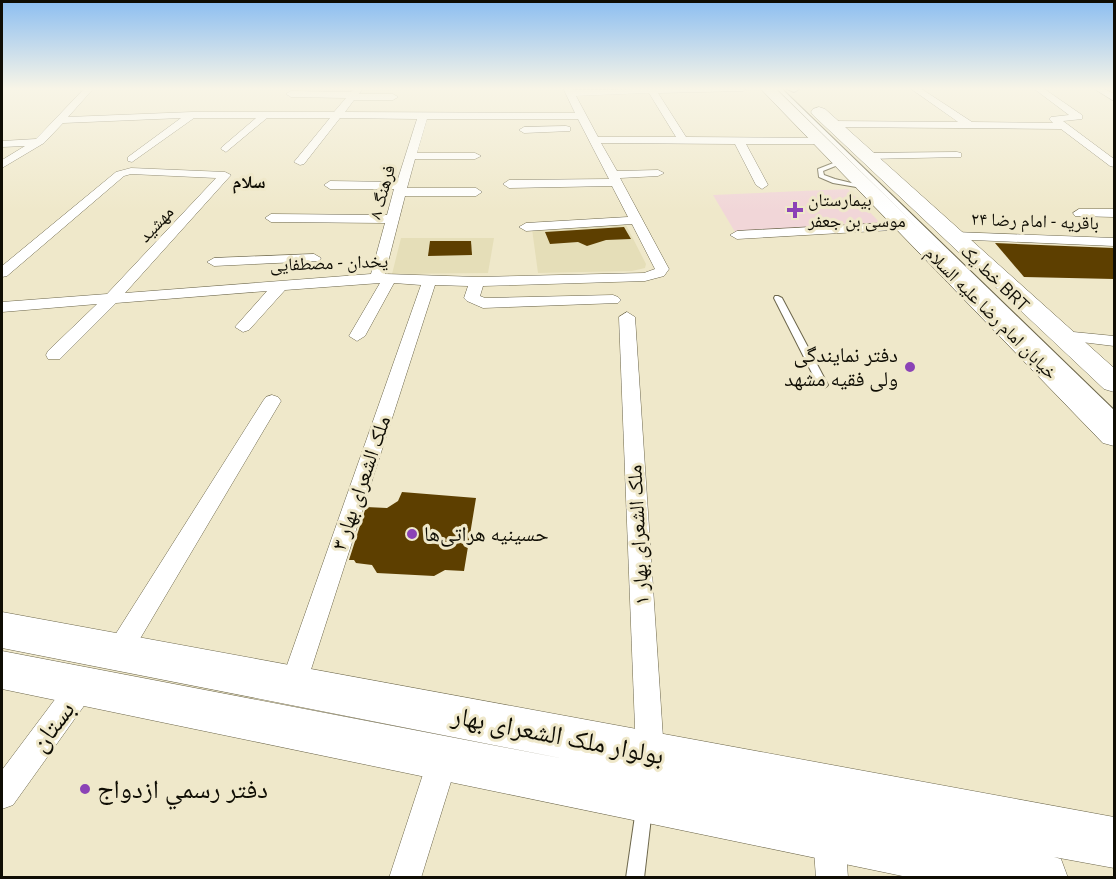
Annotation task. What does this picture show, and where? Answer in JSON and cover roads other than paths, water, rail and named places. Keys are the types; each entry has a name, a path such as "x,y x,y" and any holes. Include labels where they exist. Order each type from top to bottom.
{"main road":[{"name":"خیابان امام رضا علیه السلام","path":"822,129 867,156 1114,383"},
{"name":"خیابان امام رضا علیه السلام","path":"824,129 841,162 1114,436"},
{"name":"بولوار ملک الشعرای بهار","path":"2,630 1114,843"},
{"name":"بولوار ملک الشعرای بهار","path":"2,670 645,800 831,857 1029,876"},
{"path":"1003,820 1029,876"}],"street":[{"path":"2,165 40,141 51,129"},
{"path":"132,159 175,129"},
{"path":"226,149 249,129"},
{"path":"300,162 326,129"},
{"name":"فرهنگ ۸","path":"357,336 383,279 400,189 419,129"},
{"path":"524,130 555,129"},
{"path":"526,227 638,220 589,129"},
{"path":"676,129 683,140"},
{"path":"595,140 739,141 826,132 887,129"},
{"path":"1066,129 1114,164"},
{"path":"2,144 40,141"},
{"path":"739,141 762,185"},
{"path":"867,156 957,155"},
{"path":"1102,155 1114,156"},
{"path":"411,156 475,156"},
{"name":"مهشید","path":"2,273 125,172 225,175 112,298 54,355"},
{"path":"509,184 616,178 658,173"},
{"path":"330,185 476,192"},
{"path":"1079,213 1114,213"},
{"path":"271,218 393,219"},
{"name":"یخدان - مصطفایی","path":"2,307 259,286 383,279 429,282 645,277 659,273 662,269 638,220"},
{"path":"737,235 905,226"},
{"name":"باقریه - امام رضا ۲۴","path":"954,236 1114,242"},
{"path":"214,262 314,258"},
{"path":"259,286 269,260"},
{"name":"ملک الشعرای بهار ۱","path":"477,281 472,298 483,303 620,308 650,753"},
{"name":"ملک الشعرای بهار ۳","path":"293,685 429,282"},
{"path":"243,327 281,285"},
{"path":"1063,336 1114,341"},
{"path":"118,651 272,400"},
{"name":"بستان","path":"2,794 81,687"},
{"path":"405,878 442,759"}],"lane":[{"name":"خط یک BRT","path":"821,129 1114,415"},
{"name":"خط یک BRT","path":"822,129 1114,408"},
{"path":"778,298 824,385"},
{"path":"635,878 645,800"}],"place":[{"name":"بیمارستان موسی بن جعفر","path":"795,210"},
{"name":"دفتر نمایندگی ولی فقیه مشهد","path":"910,367"},
{"name":"حسینیه هراتی‌ها","path":"412,534"},
{"name":"دفتر رسمي ازدواج","path":"85,789"}],"district":[{"name":"سلام","path":"249,182"}]}
